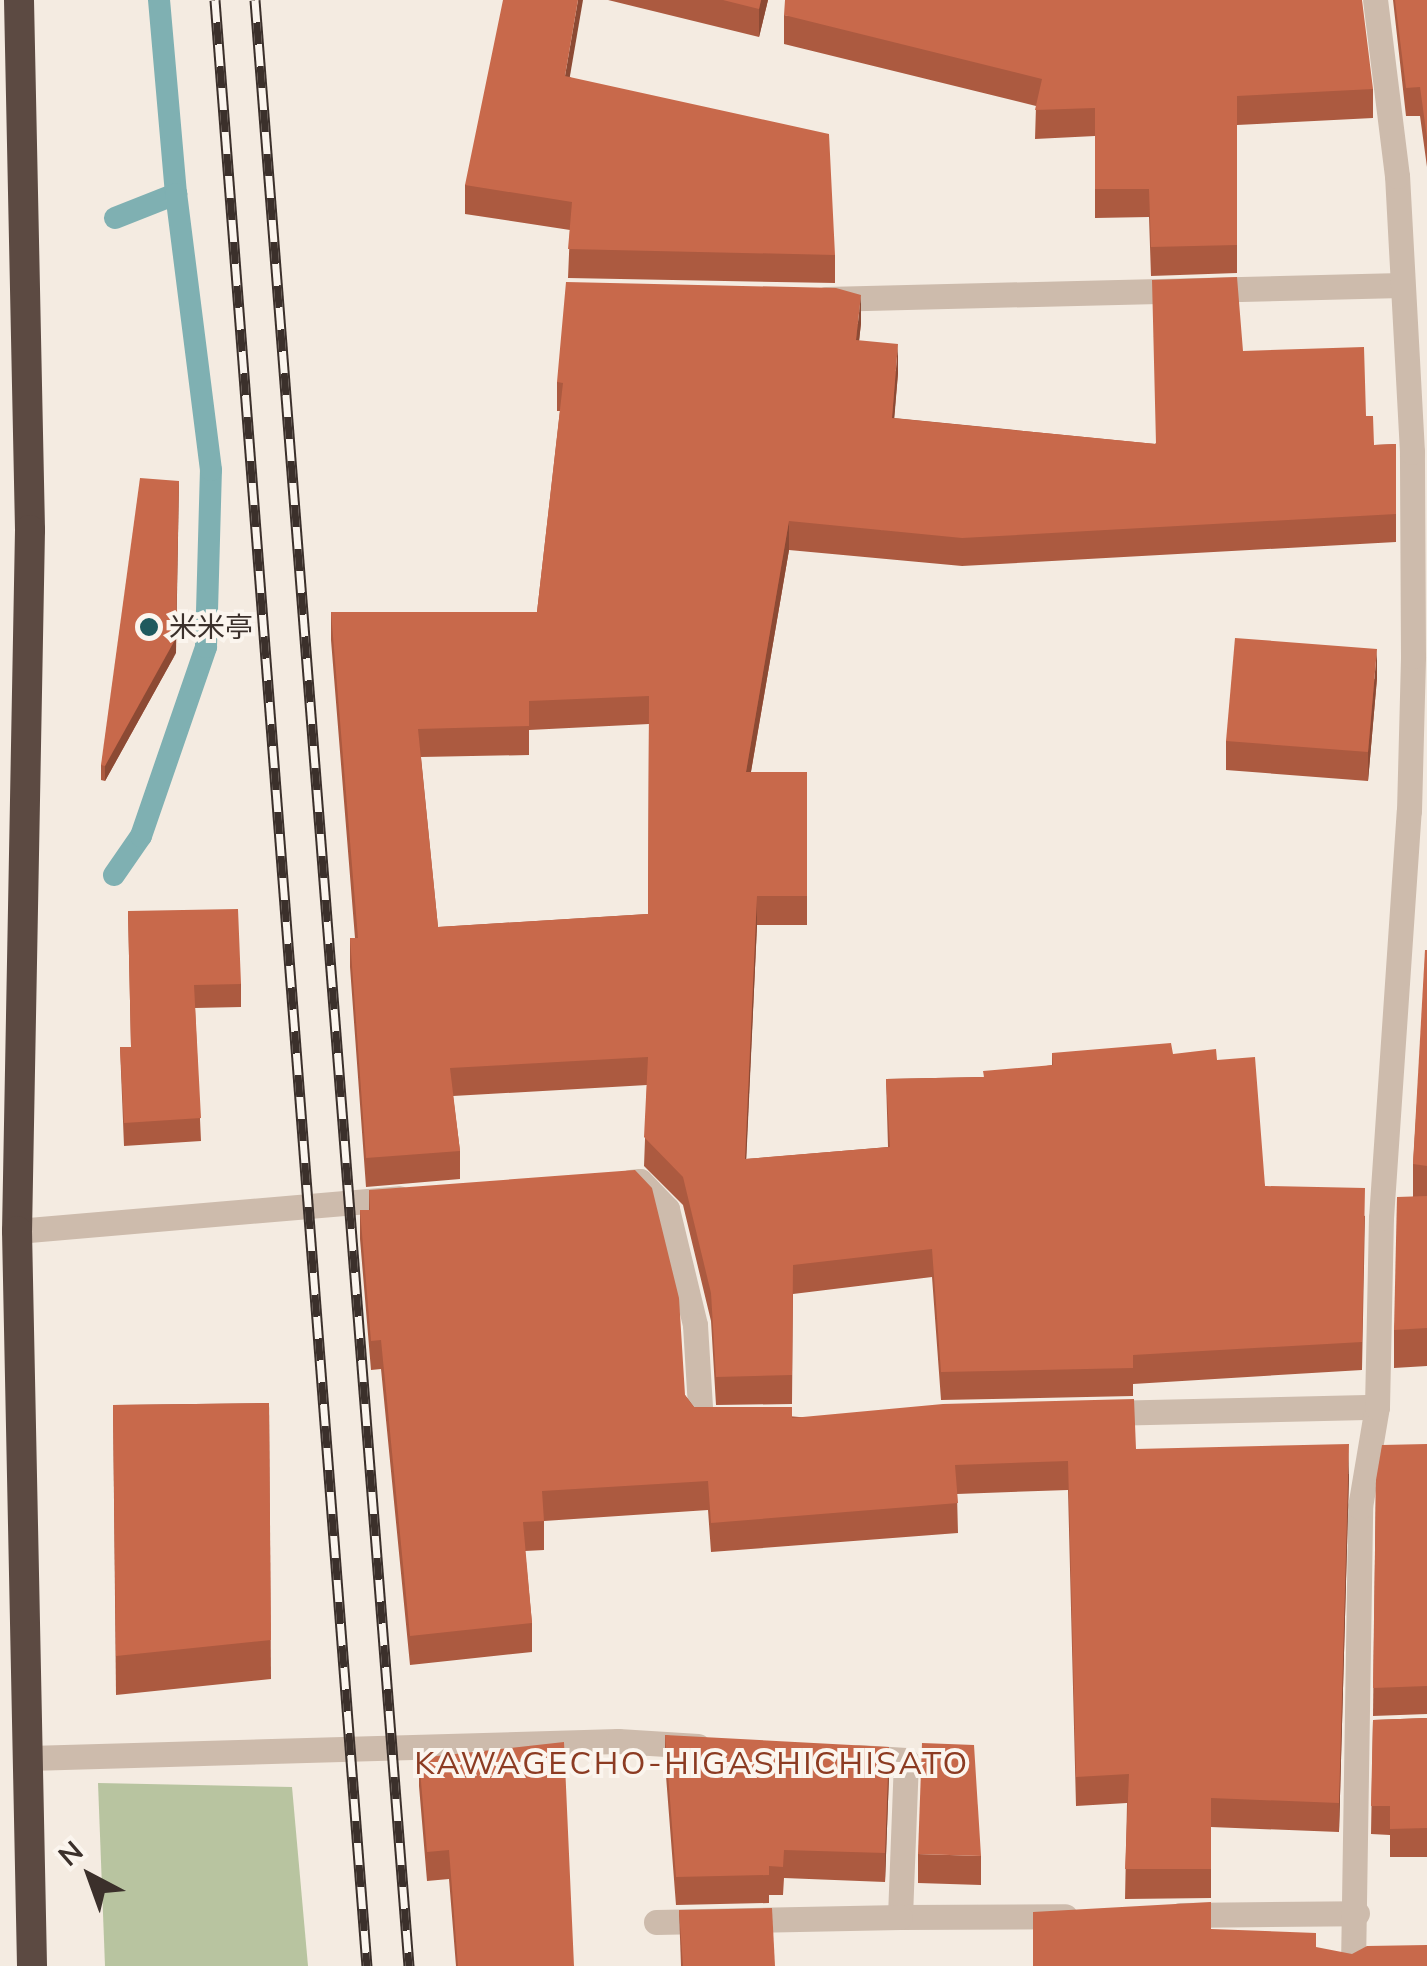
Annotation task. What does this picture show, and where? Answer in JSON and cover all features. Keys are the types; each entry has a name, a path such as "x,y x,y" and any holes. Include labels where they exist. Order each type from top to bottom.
{"highway":[{"path":"19,0 30,530 17,1231 32,1966"}],"street":[{"path":"1360,1953 1357,1914 1368,1733 1360,1507 1377,1407 1380,1218 1419,779 1420,452 1402,285 1397,176 1375,0"},
{"path":"794,299 1402,285"},
{"path":"600,1183 640,1181 667,1209 695,1325 701,1422 740,1421"},
{"path":"17,1231 424,1195"},
{"path":"1380,1218 1412,1218"},
{"path":"1078,1414 1377,1407"},
{"path":"29,1758 618,1740 733,1748"},
{"path":"829,1755 906,1760 900,1917"},
{"path":"1158,1915 1357,1914"},
{"path":"656,1922 1098,1916"}],"green space":[{"path":"98,1783 292,1787 308,1966 105,1966"}],"building":[{"path":"503,0 578,0 565,76 829,134 835,255 568,249 572,202 465,185"},
{"path":"723,0 761,0 759,9"},
{"path":"785,0 1362,0 1373,89 1237,96 1237,245 1151,247 1149,189 1095,189 1095,108 1035,110 1042,79 784,15"},
{"path":"1395,0 1427,0 1427,138 1420,87 1406,88"},
{"path":"1237,277 1243,351 1364,347 1366,416 1373,416 1374,445 1396,444 1396,514 962,538 789,521 746,772 807,772 807,896 757,896 745,1159 890,1147 886,1079 984,1077 983,1071 1053,1065 1052,1053 1171,1043 1173,1054 1216,1049 1217,1060 1255,1057 1265,1186 1365,1188 1362,1342 1133,1355 1133,1368 941,1372 932,1249 793,1265 792,1375 716,1377 711,1293 683,1177 644,1137 648,1057 450,1068 460,1151 366,1158 350,938 358,938 331,612 537,612 563,383 557,382 566,282 836,288 861,295 856,340 898,344 892,418 1156,444 1152,280","holes":["649,696 648,914 438,927 418,729 529,726 529,701"]},
{"path":"140,478 179,481 176,638 105,766 101,765"},
{"path":"1235,638 1377,649 1368,752 1226,741"},
{"path":"238,909 241,984 194,985 201,1118 124,1123 120,1047 131,1047 128,911"},
{"path":"1427,950 1427,1166 1413,1164"},
{"path":"635,1170 652,1188 679,1298 685,1395 694,1407 792,1407 792,1418 943,1404 1134,1399 1136,1449 1349,1444 1339,1803 1211,1798 1211,1869 1125,1869 1129,1774 1076,1777 1068,1461 955,1465 958,1503 711,1523 708,1481 542,1491 544,1521 523,1522 532,1623 410,1636 381,1340 371,1341 360,1210 370,1210 369,1190"},
{"path":"1427,1196 1427,1328 1394,1330 1397,1197"},
{"path":"269,1403 271,1640 116,1656 113,1405"},
{"path":"1427,1444 1427,1686 1373,1688 1376,1480 1382,1445"},
{"path":"1427,1718 1427,1828 1390,1829 1390,1806 1371,1806 1373,1720"},
{"path":"665,1735 889,1747 885,1853 784,1850 783,1867 769,1866 769,1875 676,1877"},
{"path":"564,1742 574,1966 458,1966 449,1850 427,1852 419,1758"},
{"path":"922,1743 974,1745 981,1856 918,1854"},
{"path":"1211,1902 1211,1929 1316,1933 1316,1947 1352,1954 1367,1946 1427,1945 1427,1966 1033,1966 1033,1912"},
{"path":"772,1908 775,1966 683,1966 679,1910"}],"waterway":[{"path":"115,218 176,194 159,0"},
{"path":"114,875 141,836 206,647 211,470 176,194"}],"railway":[{"path":"215,0 367,1966"},
{"path":"255,0 409,1966"}],"place":[{"name":"米米亭","path":"149,627"}],"district":[{"name":"KAWAGECHO-HIGASHICHISATO","path":"692,1762"}]}
